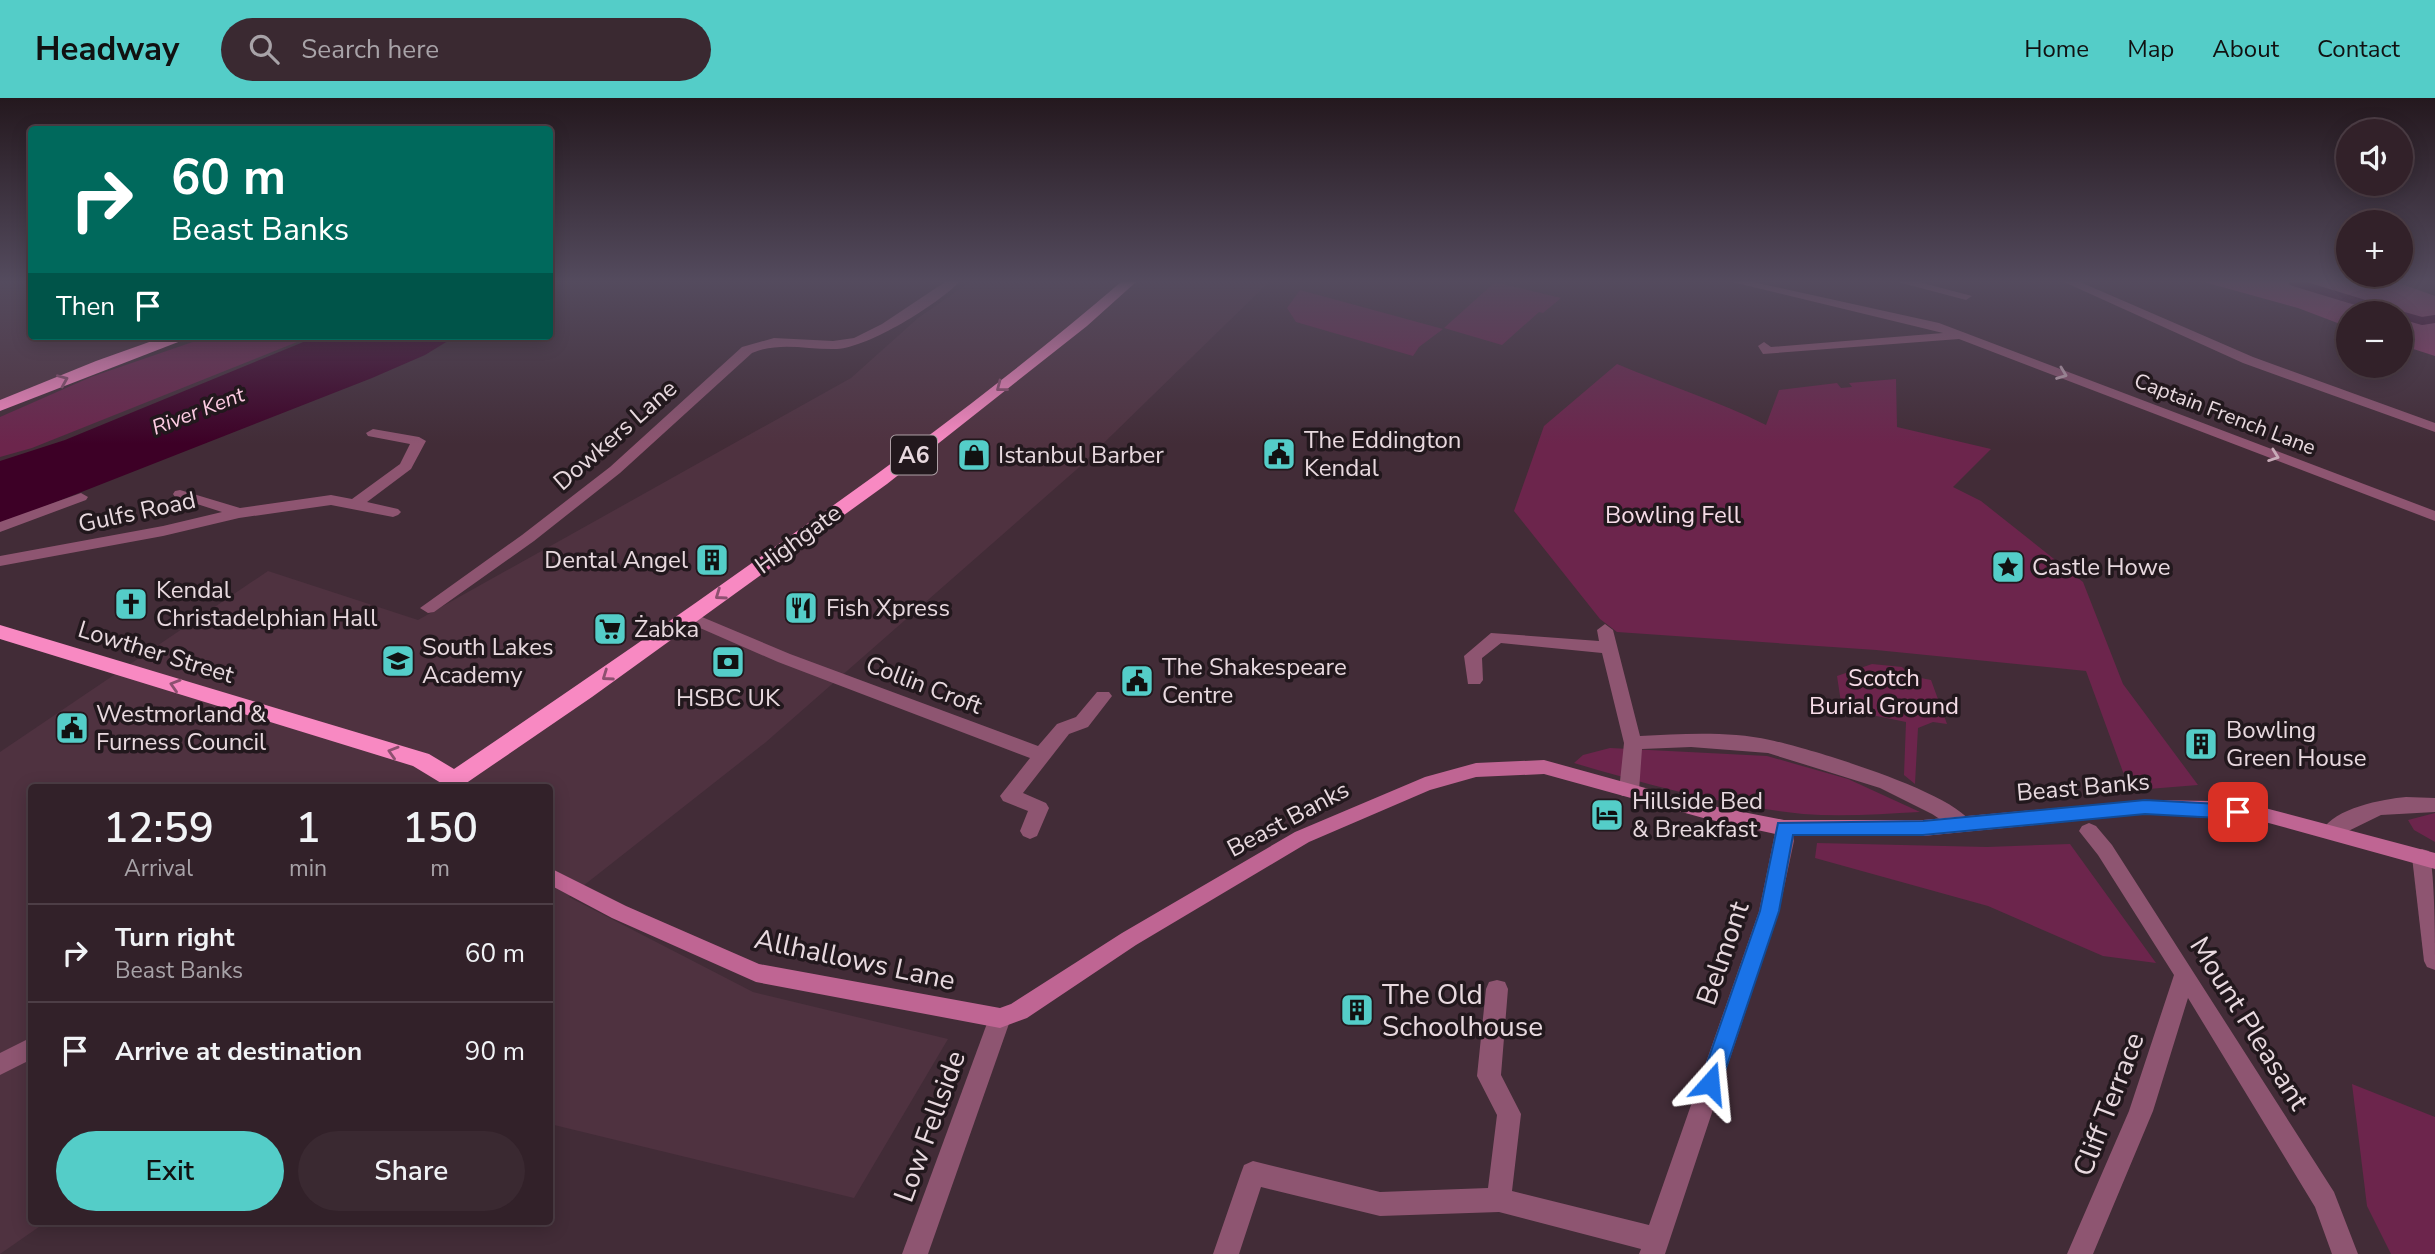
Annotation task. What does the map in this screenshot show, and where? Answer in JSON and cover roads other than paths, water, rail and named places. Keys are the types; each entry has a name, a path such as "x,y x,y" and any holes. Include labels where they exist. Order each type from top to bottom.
{"highway":[{"name":"Highgate","path":"451,784 897,468 1065,336"},
{"path":"0,406 102,364 170,340"},
{"name":"Lowther Street","path":"0,632 421,760 451,784"}],"street":[{"name":"Dowkers Lane","path":"428,608 528,538 615,470 747,350 762,343 783,339 848,344 869,336"},
{"name":"Captain French Lane","path":"1764,346 1768,351 1961,336 2435,516"},
{"path":"2193,336 2248,360 2435,428"},
{"path":"355,504 405,466 419,441 373,433"},
{"path":"180,494 239,513"},
{"path":"0,527 81,497"},
{"name":"Gulfs Road","path":"0,561 163,531 239,513 331,499 393,512"},
{"name":"Collin Croft","path":"690,617 785,658 1042,755"},
{"path":"1474,680 1473,656 1497,637 1607,639 1633,743 1629,791"},
{"path":"1030,831 1039,808 1010,796 1063,729 1082,722 1103,696"},
{"path":"1633,743 1691,740 1768,746 1887,783 1962,824"},
{"name":"Beast Banks","path":"1000,1018 1018,1011 1129,939 1302,837 1425,784 1476,770 1544,767 1629,791 1784,828 1923,828 2145,807 2225,810 2265,815 2332,831 2429,859"},
{"path":"2332,831 2350,818 2389,805 2435,805"},
{"name":"Belmont","path":"1654,1247 1769,911 1784,841 1784,828"},
{"name":"Mount Pleasant","path":"2089,831 2105,850 2185,974 2325,1201 2345,1254"},
{"path":"2429,859 2435,961"},
{"name":"Allhallows Lane","path":"553,878 619,912 756,973 1000,1018"},
{"name":"Cliff Terrace","path":"2080,1254 2141,1111 2185,974"},
{"path":"1497,989 1489,1076 1508,1114 1499,1200"},
{"name":"Low Fellside","path":"915,1254 1000,1018"},
{"path":"0,1065 28,1049"},
{"path":"1226,1254 1253,1174 1380,1204 1499,1200 1654,1247"}],"water":[{"name":"River Kent","path":"308,340 449,340 425,355 372,378 0,524 0,461 65,440"}],"place":[{"name":"The Eddington Kendal","path":"1279,454"},
{"name":"Istanbul Barber","path":"974,455"},
{"name":"Dental Angel","path":"712,560"},
{"name":"Castle Howe","path":"2008,567"},
{"name":"Kendal Christadelphian Hall","path":"131,604"},
{"name":"Fish Xpress","path":"801,608"},
{"name":"Żabka","path":"610,629"},
{"name":"South Lakes Academy","path":"398,661"},
{"name":"HSBC UK","path":"728,662"},
{"name":"The Shakespeare Centre","path":"1137,681"},
{"name":"Westmorland & Furness Council","path":"72,728"},
{"name":"Bowling Green House","path":"2201,744"},
{"name":"Hillside Bed & Breakfast","path":"1607,815"},
{"name":"The Old Schoolhouse","path":"1357,1010"}],"park label":[{"name":"Bowling Fell","path":"1673,515"},
{"name":"Scotch Burial Ground","path":"1884,692"}]}
